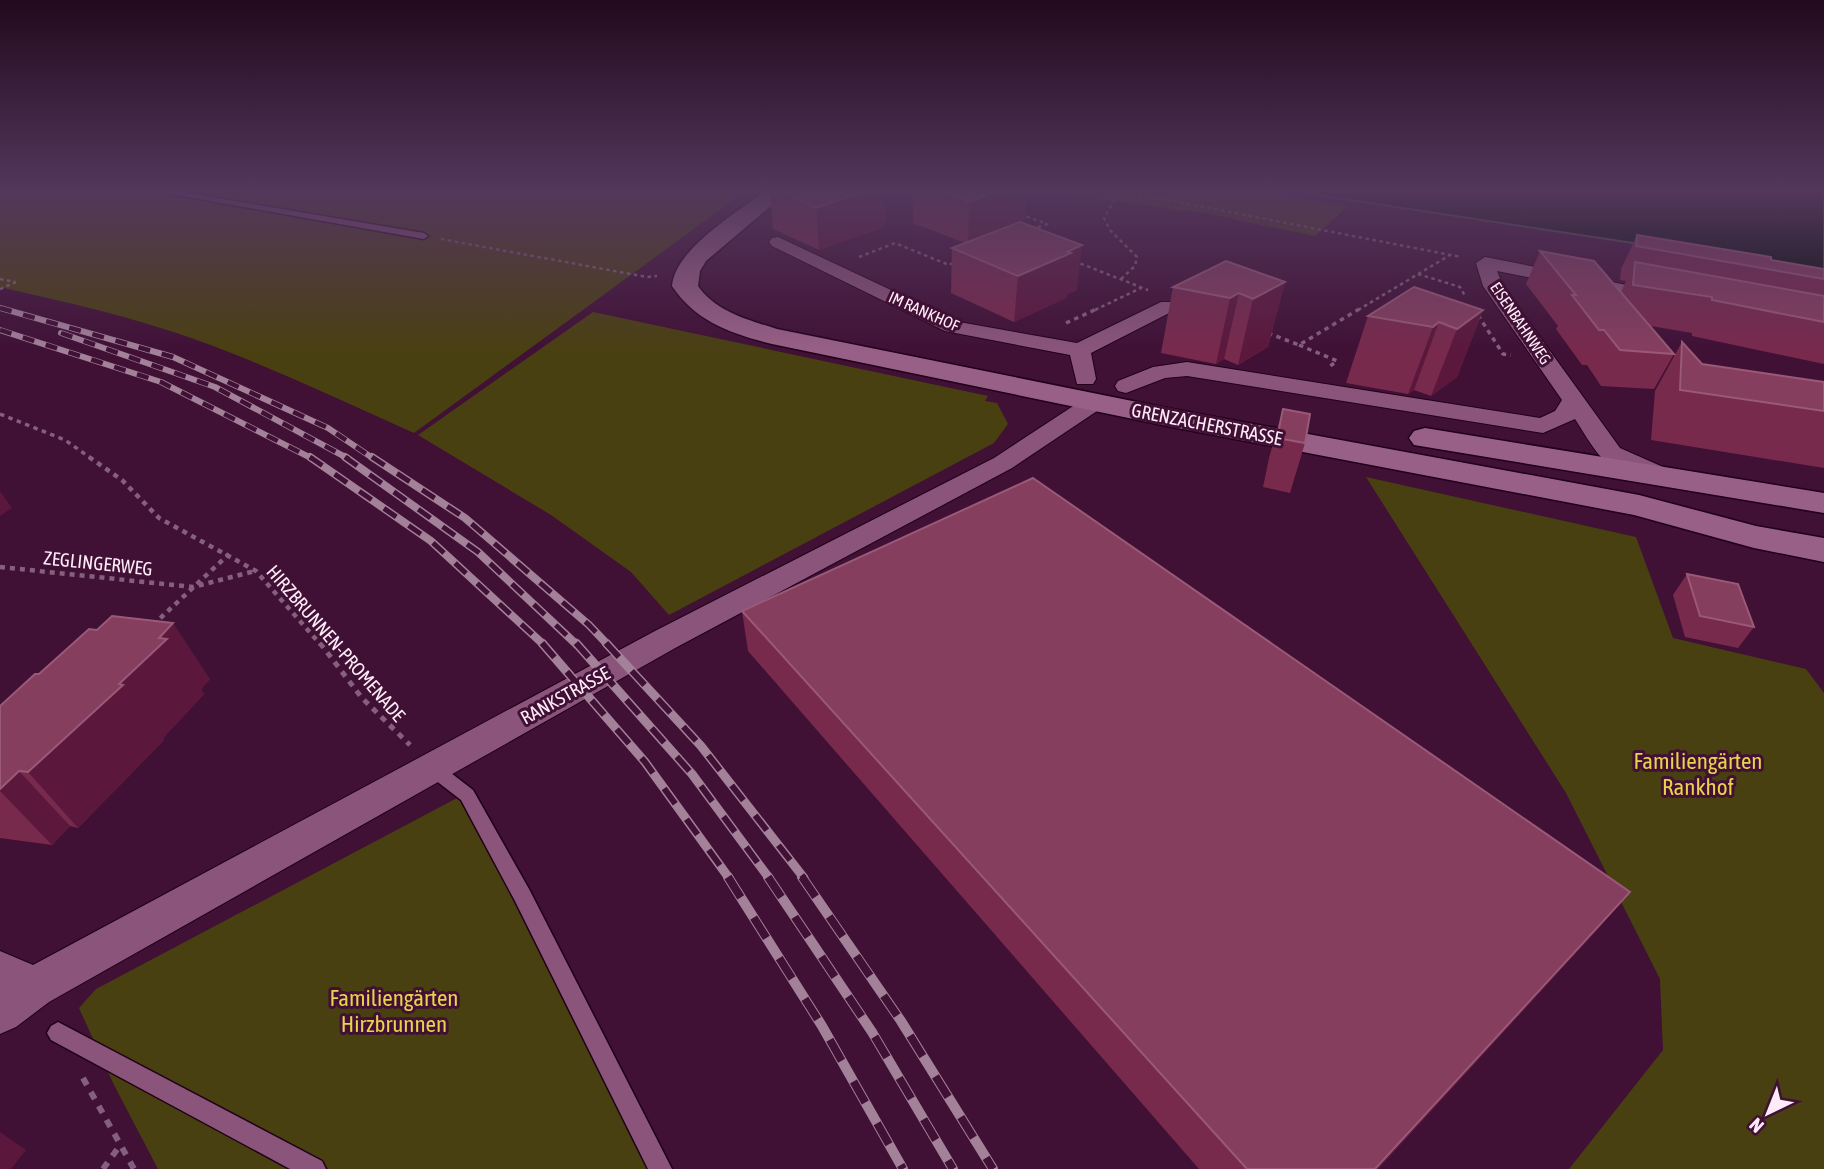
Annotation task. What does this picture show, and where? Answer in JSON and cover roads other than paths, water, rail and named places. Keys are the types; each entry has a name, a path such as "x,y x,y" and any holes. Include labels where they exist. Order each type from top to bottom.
{"main road":[{"name":"GRENZACHERSTRASSE","path":"713,244 690,262 685,273 685,286 691,297 716,316 772,336 1646,489 1824,503"},
{"name":"GRENZACHERSTRASSE","path":"1090,391 1126,386 1543,442 1754,537 1824,550"},
{"path":"1543,442 1761,515"},
{"path":"1646,489 1824,526"}],"street":[{"name":"IM RANKHOF","path":"781,244 952,327 1080,350"},
{"name":"EISENBAHNWEG","path":"1646,489 1611,453 1573,400 1493,286 1485,263 1673,299"},
{"path":"1090,391 1080,350 1161,299"},
{"name":"RANKSTRASSE","path":"11,990 432,768 666,639 1003,463 1090,391"},
{"path":"1543,442 1566,416 1573,400"},
{"name":"GRENZACHERSTRASSE","path":"1543,442 1611,453"}],"lane":[{"path":"432,768 467,795 535,920 660,1169"},
{"path":"58,1033 314,1169"}],"railway":[{"path":"6,310 0,308 173,357 328,428 374,459"},
{"path":"0,330 161,382 313,459"},
{"path":"61,333 215,387 349,459"},
{"path":"345,457 478,552 577,645"},
{"path":"372,457 465,518 589,625 608,645"},
{"path":"313,459 431,541 543,644"},
{"path":"576,643 692,774 769,878"},
{"path":"606,643 701,746 804,878"},
{"path":"543,644 645,762 729,878"},
{"path":"728,877 822,1026 903,1169"},
{"path":"768,877 872,1032 953,1169"},
{"path":"802,877 901,1021 993,1169"}],"park label":[{"name":"Familiengärten Rankhof","path":"1698,774"},
{"name":"Familiengärten Hirzbrunnen","path":"394,1011"}]}
